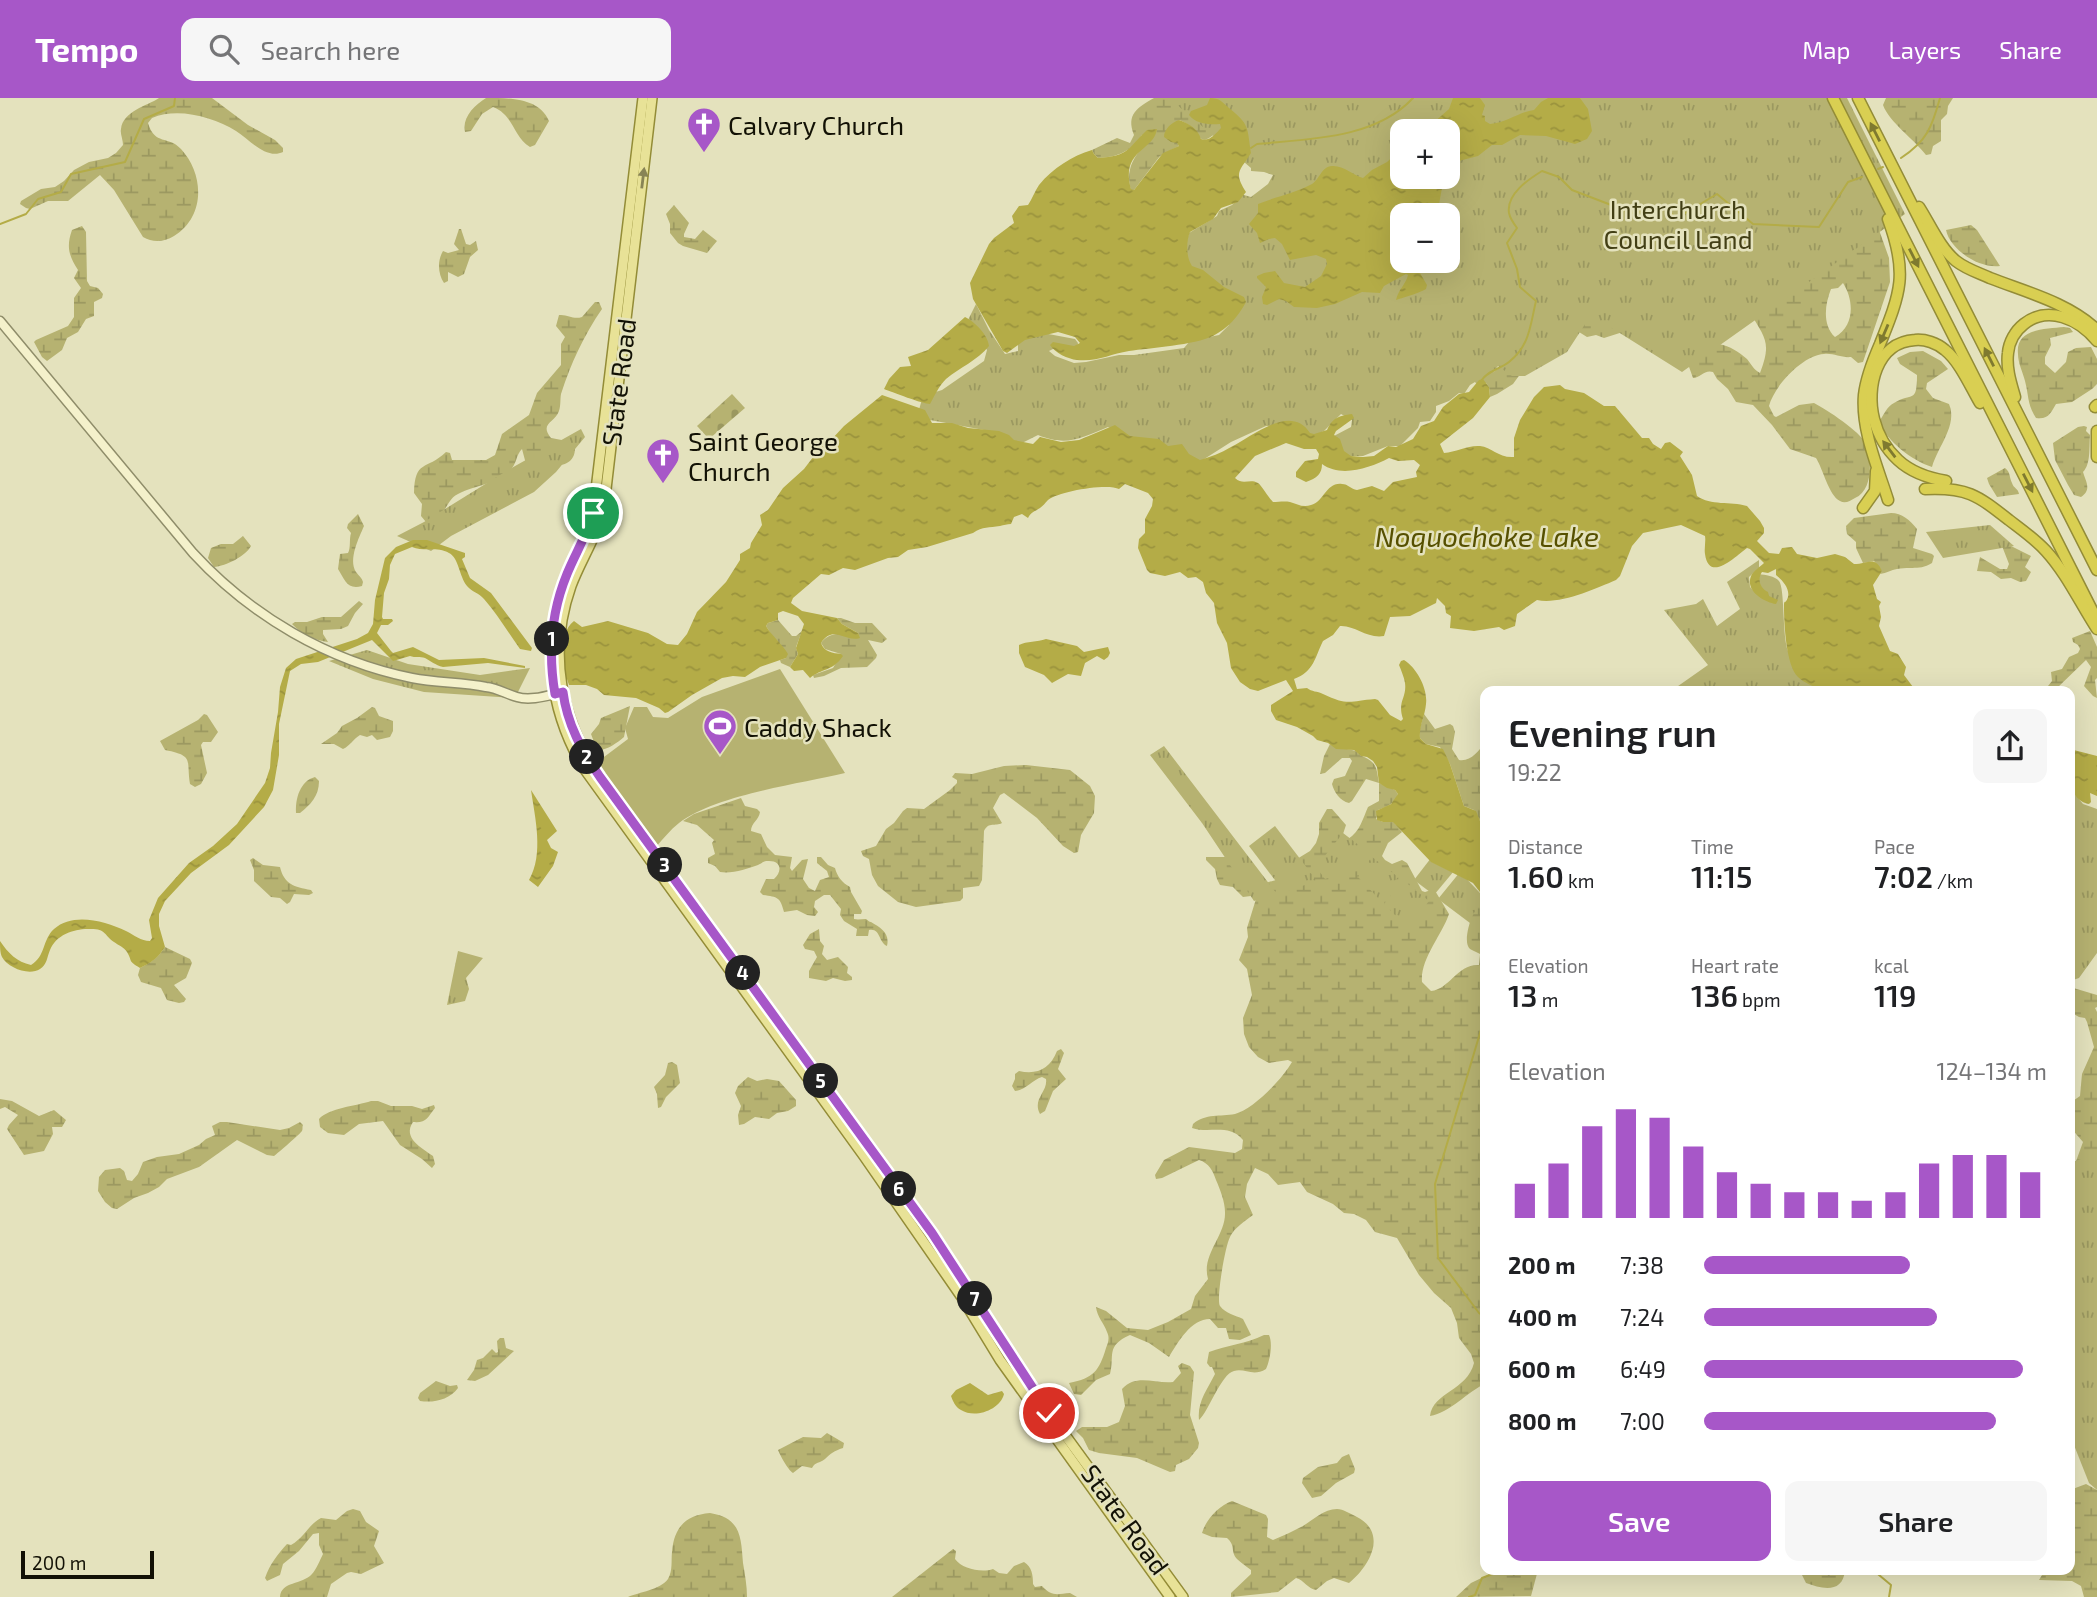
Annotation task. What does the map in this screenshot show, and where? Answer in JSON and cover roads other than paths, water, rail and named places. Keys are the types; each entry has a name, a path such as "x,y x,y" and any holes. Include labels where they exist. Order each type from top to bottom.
{"highway":[{"path":"1833,98 2097,620"},
{"path":"1858,98 2097,570"},
{"path":"1892,166 1946,249 1958,262 1973,271 2067,309 2097,330"},
{"path":"1872,176 1895,239 1901,268 1895,308 1872,362 1865,388 1864,418 1888,500"},
{"path":"2020,418 2010,379 2008,357 2010,343 2019,328 2038,317 2060,316 2080,325 2097,341"},
{"path":"1946,481 1923,475 1902,463 1885,444 1875,423 1871,398 1876,372 1885,354 1903,342 1929,341 1947,352 2014,455"},
{"path":"2097,431 2097,457"},
{"path":"1863,508 1875,491 1876,460"},
{"path":"1925,489 1952,489 1977,496 2035,540 2062,572 2097,629"}],"main road":[{"name":"State Road","path":"643,98 596,498 591,520 565,579 556,611 551,652 571,747 863,1156 961,1296 1000,1360 1170,1597"},
{"name":"State Road","path":"652,98 605,499 601,520 576,575 564,612 559,651 559,693 581,747 596,771 932,1233 1049,1413 1182,1597"},
{"path":"0,321 203,564 260,612 315,645 347,659 411,678 487,687 524,698 559,693"}],"water":[{"path":"1210,98 1223,102 1246,127 1251,153 1239,176 1246,192 1238,202 1221,208 1213,219 1190,232 1188,254 1192,266 1203,270 1224,287 1244,297 1246,302 1236,317 1223,329 1205,339 1091,360 1073,359 1055,351 1050,345 1053,342 1074,346 1080,343 1075,337 1058,332 1025,340 1007,353 1003,351 973,299 970,283 989,244 1014,223 1012,216 1019,206 1028,205 1044,179 1070,159 1092,150 1098,158 1122,153 1147,130 1157,129 1155,136 1130,166 1131,189 1134,190 1163,153 1179,146 1164,137 1171,124 1179,120 1187,123 1204,140 1221,128 1220,124 1203,123 1189,115 1191,111 1207,105"},
{"path":"1453,98 1480,98 1485,105 1482,115 1490,124 1534,110 1548,98 1580,98 1588,109 1592,131 1587,139 1575,144 1546,136 1520,135 1502,145 1492,145 1478,156 1460,161 1460,119 1438,119 1449,109"},
{"path":"1390,159 1390,189 1442,189 1439,203 1390,203 1390,273 1420,273 1427,285 1426,289 1396,300 1407,278 1406,274 1384,286 1380,293 1362,292 1335,304 1317,308 1294,307 1279,299 1267,305 1263,304 1262,297 1266,287 1257,276 1275,271 1284,283 1305,287 1321,276 1327,264 1326,259 1316,255 1290,260 1282,244 1275,238 1260,243 1257,233 1249,224 1258,213 1258,204 1312,184 1328,167 1340,167 1363,178"},
{"path":"965,317 980,329 989,346 946,379 930,404 884,389 900,367 911,366 908,357 928,350"},
{"name":"Noquochoke Lake","path":"1483,379 1489,387 1490,397 1473,418 1440,444 1444,453 1480,446 1504,456 1514,457 1514,438 1520,420 1534,397 1544,387 1560,385 1565,389 1584,393 1604,406 1615,406 1642,438 1649,438 1661,449 1665,443 1670,442 1683,452 1680,456 1692,475 1697,496 1708,501 1747,506 1764,528 1764,533 1757,541 1769,553 1779,554 1782,548 1792,547 1797,554 1817,558 1835,554 1854,564 1877,563 1882,571 1873,585 1877,599 1881,602 1879,626 1890,651 1898,654 1906,667 1904,675 1912,686 1811,686 1801,679 1791,664 1784,623 1784,602 1788,597 1788,590 1776,575 1776,569 1768,573 1762,572 1760,580 1769,596 1778,600 1776,604 1766,601 1753,591 1750,581 1752,574 1764,563 1750,549 1747,548 1724,565 1712,567 1705,554 1705,536 1681,525 1643,533 1632,546 1616,580 1566,598 1537,600 1517,614 1515,626 1504,630 1499,627 1474,631 1450,628 1451,616 1446,613 1445,606 1437,598 1436,603 1410,616 1390,617 1384,636 1372,636 1340,626 1333,635 1323,641 1310,668 1294,679 1297,689 1307,688 1344,701 1375,699 1390,715 1401,721 1405,688 1399,665 1404,660 1413,668 1426,698 1420,738 1426,744 1443,749 1464,806 1476,811 1480,821 1480,892 1473,883 1431,862 1393,822 1377,820 1376,811 1391,804 1398,794 1379,783 1377,767 1373,761 1354,750 1336,749 1297,727 1276,720 1271,705 1293,691 1286,680 1258,691 1240,682 1231,668 1227,643 1217,623 1214,603 1206,593 1203,582 1196,577 1188,578 1180,572 1165,576 1147,570 1138,548 1139,539 1145,533 1145,519 1153,499 1148,493 1125,484 1119,489 1095,487 1072,491 1048,500 1028,518 1022,514 1014,517 1011,524 983,528 927,547 908,550 898,557 855,570 843,568 829,575 821,574 793,598 791,603 802,611 837,618 858,633 860,638 835,634 826,638 821,643 824,648 843,656 835,665 810,678 803,670 794,671 790,667 798,654 796,648 804,624 798,616 783,611 778,613 778,620 766,626 788,654 786,658 760,667 745,677 722,678 665,713 636,698 604,695 586,685 569,685 565,679 564,640 574,621 582,627 608,621 648,633 667,644 678,645 687,634 697,612 726,582 740,560 740,554 750,548 762,525 760,515 768,510 783,488 804,469 820,448 882,395 925,410 932,423 952,423 968,428 999,431 1014,440 1033,444 1040,437 1061,442 1079,440 1115,425 1130,436 1159,439 1168,446 1182,444 1189,454 1200,460 1282,421 1293,421 1314,434 1327,430 1337,418 1352,414 1354,418 1334,435 1340,439 1344,451 1351,456 1374,456 1388,446 1396,447 1413,439 1421,426 1434,421 1443,407 1459,394 1469,392","holes":["1286,443 1304,449 1316,449 1318,459 1305,461 1296,472 1296,477 1306,482 1318,475 1322,464 1347,471 1364,468 1389,458 1398,461 1414,460 1420,465 1416,472 1417,477 1393,482 1384,491 1372,486 1357,490 1337,484 1315,503 1305,506 1273,502 1258,483 1235,478 1255,456"]},
{"path":"413,540 427,540 465,553 462,559 470,578 491,593 532,648 531,651 520,649 484,599 467,586 452,555 440,550 412,547 395,554 384,593 382,617 393,621 388,625 381,625 377,633 391,651 393,653 413,647 439,660 484,658 525,668 488,663 443,667 425,658 410,656 393,661 372,640 318,662 301,664 290,671 279,724 279,755 273,790 264,807 229,845 191,873 165,901 159,914 159,926 165,947 157,957 140,968 132,962 124,949 102,931 85,929 67,933 57,940 44,965 35,971 19,970 5,961 1,954 0,941 13,956 31,965 39,957 50,933 70,921 99,921 150,941 152,938 149,920 158,898 189,863 237,824 265,783 270,768 280,687 286,668 296,659 368,633 373,624 375,600 385,558 396,547"},
{"path":"1046,639 1077,646 1084,652 1108,647 1110,653 1104,660 1097,656 1085,663 1081,676 1068,674 1052,683 1044,675 1025,667 1019,653 1019,645"},
{"path":"2075,750 2097,756 2097,796 2090,793 2089,804 2076,796"},
{"path":"531,790 557,831 547,840 551,848 558,852 553,866 538,887 529,880 534,870 537,847"},
{"path":"970,1383 988,1395 1002,1391 1002,1400 998,1405 980,1413 961,1410 954,1404 951,1396 956,1390"}],"waterway":[{"path":"0,224 26,214 38,199 61,192 71,174 125,162 144,119 174,106 175,98"},
{"path":"1251,148 1257,144 1319,138 1361,129 1398,112 1413,98"},
{"path":"1901,158 1923,139 1940,98"},
{"path":"1878,169 1883,167"},
{"path":"1481,381 1516,356 1528,334 1536,301 1520,287 1517,269 1507,243 1517,228 1512,221 1509,206 1515,193 1542,171 1559,177 1572,190 1632,213 1664,208 1677,218 1717,194 1753,224 1819,227 1848,182 1862,177"},
{"path":"1480,1033 1435,1184 1438,1258 1480,1314"},
{"path":"1469,1597 1475,1595 1482,1578 1490,1575"},
{"path":"1879,1575 1891,1585 1889,1597"}],"place":[{"name":"Calvary Church","path":"704,154"},
{"name":"Saint George Church","path":"663,485"},
{"name":"Caddy Shack","path":"720,756"}],"park label":[{"name":"Interchurch Council Land","path":"1678,223"}]}
